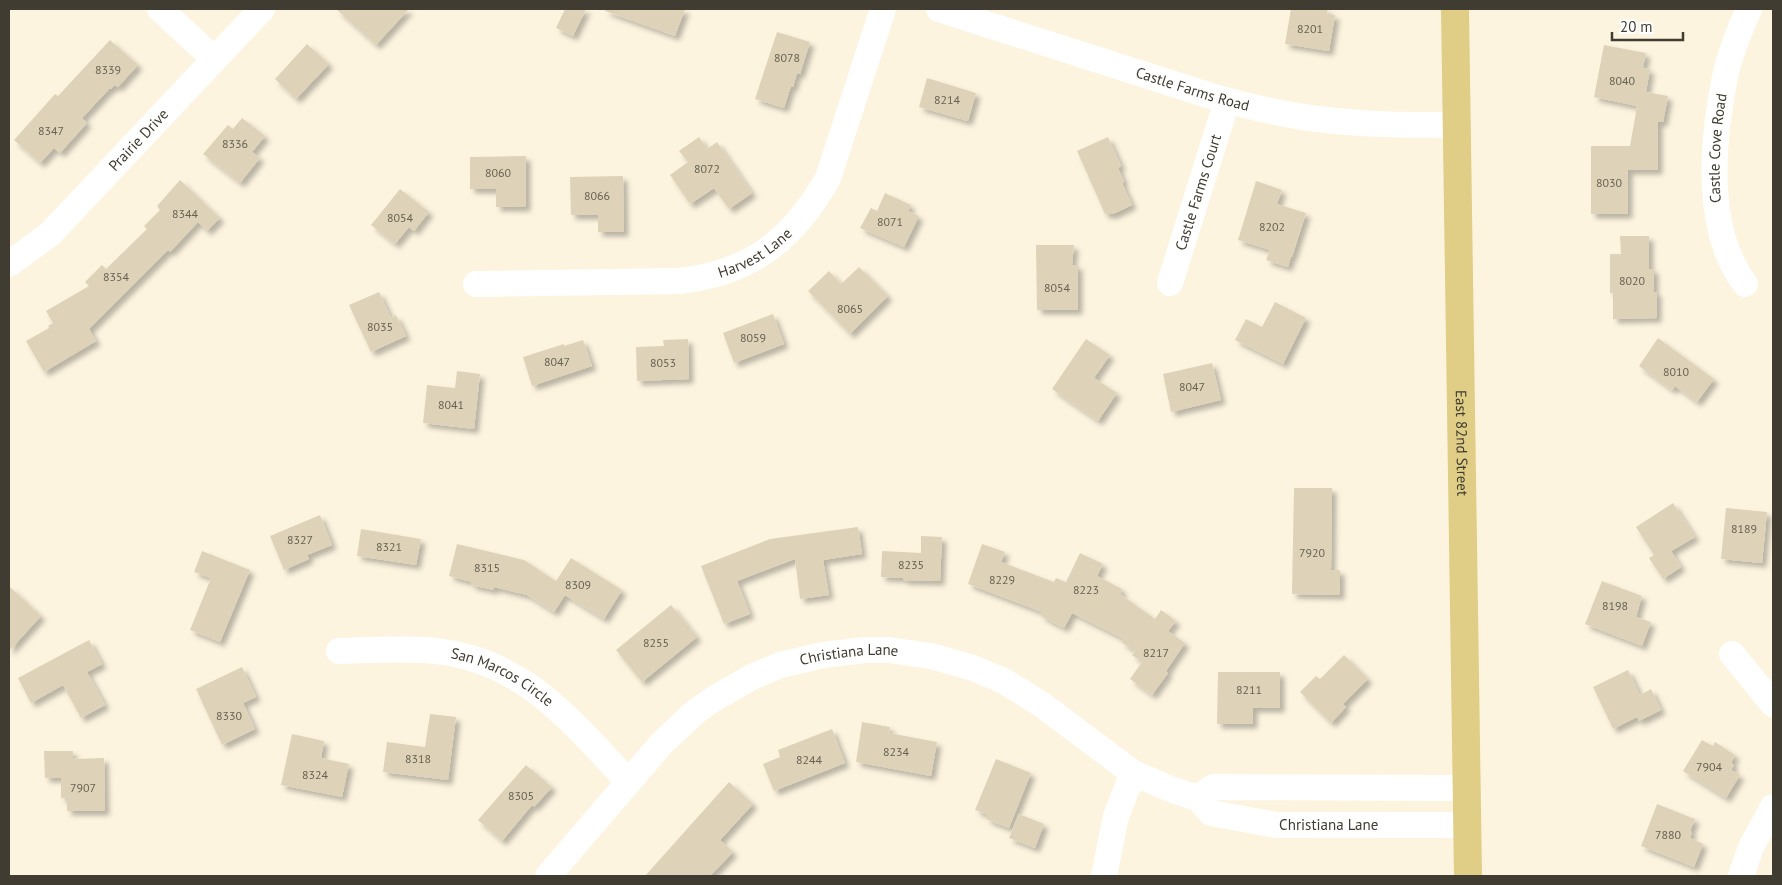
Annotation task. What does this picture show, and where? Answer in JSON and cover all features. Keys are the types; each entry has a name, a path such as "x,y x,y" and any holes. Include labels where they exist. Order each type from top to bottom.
{"main road":[{"name":"East 82nd Street","path":"1455,9 1468,876"}],"street":[{"path":"160,9 214,60"},
{"name":"Prairie Drive","path":"9,264 50,234 262,9"},
{"name":"Harvest Lane","path":"476,284 679,281 700,278 743,264 781,240 817,198 828,178 883,9"},
{"name":"Castle Farms Road","path":"939,9 1227,100 1282,114 1373,124 1456,126"},
{"name":"Castle Cove Road","path":"1744,284 1737,275 1730,260 1720,230 1715,191 1716,130 1725,76 1738,33 1749,9"},
{"name":"Castle Farms Court","path":"1170,283 1227,100"},
{"name":"Christiana Lane","path":"548,876 662,743 694,713 730,688 769,669 794,661 833,653 865,650 888,650 931,656 973,668 1004,681 1041,704 1132,773 1198,798 1211,813 1271,824 1467,825"},
{"name":"San Marcos Circle","path":"339,651 435,651 467,657 499,668 529,684 546,697 629,782"},
{"path":"1732,654 1773,704"},
{"path":"1104,876 1116,816 1132,773"},
{"path":"1198,798 1213,787 1467,788"},
{"path":"1740,876 1751,847 1773,807"}],"building":[{"path":"336,9 409,9 376,45"},
{"path":"565,9 586,9 573,36 556,28"},
{"path":"606,9 685,9 675,36 605,11"},
{"path":"1291,9 1328,9 1327,14 1335,15 1329,51 1285,44"},
{"path":"777,32 810,42 800,74 797,73 784,108 755,99"},
{"path":"110,40 138,65 118,87 114,85 110,88 82,118 87,123 60,153 54,148 40,163 14,140 55,94 58,96"},
{"path":"307,44 329,64 296,99 275,79"},
{"path":"1604,45 1646,53 1643,68 1650,69 1646,92 1668,96 1663,122 1658,122 1658,170 1628,170 1628,214 1591,214 1591,146 1630,146 1637,106 1594,97"},
{"path":"927,78 976,93 968,121 919,107"},
{"path":"242,118 265,136 252,152 260,158 240,183 203,154 228,125 233,129"},
{"path":"699,137 707,149 717,142 752,193 729,209 714,188 690,204 670,175 688,162 679,151"},
{"path":"1108,137 1121,166 1118,168 1124,182 1122,183 1132,205 1113,214 1105,214 1077,151"},
{"path":"526,156 526,207 496,207 496,189 470,189 470,157"},
{"path":"623,176 624,232 598,232 598,215 571,215 570,177"},
{"path":"180,180 220,218 207,231 198,222 170,252 168,250 89,329 96,341 44,372 26,341 49,328 48,326 53,323 46,311 89,286 85,282 102,265 106,269 147,229 144,226 160,210 157,206"},
{"path":"1256,181 1282,190 1277,204 1306,213 1288,267 1266,260 1270,250 1238,240"},
{"path":"400,189 429,212 414,231 409,227 395,244 371,225"},
{"path":"885,193 911,205 908,211 919,216 904,247 860,228 871,208 877,211"},
{"path":"1620,236 1649,236 1649,269 1654,269 1654,292 1657,292 1657,318 1613,319 1613,293 1610,293 1610,254 1621,254"},
{"path":"1036,245 1074,245 1072,265 1078,265 1078,310 1037,310"},
{"path":"859,267 888,296 850,334 808,291 829,271 841,284"},
{"path":"379,292 391,318 396,315 406,336 371,352 349,305"},
{"path":"1275,302 1306,318 1283,364 1235,340 1246,319 1262,327"},
{"path":"773,314 784,344 734,363 723,333"},
{"path":"1658,338 1714,379 1697,402 1675,386 1672,390 1639,366"},
{"path":"688,339 689,379 637,381 636,347 664,346 663,340"},
{"path":"1086,339 1110,355 1094,378 1117,393 1098,421 1052,389"},
{"path":"583,340 592,366 532,386 523,357"},
{"path":"1212,363 1221,400 1171,412 1163,374"},
{"path":"457,371 480,374 474,429 423,423 427,385 455,388"},
{"path":"1294,488 1332,488 1331,570 1340,570 1340,595 1292,594"},
{"path":"1673,503 1695,537 1671,551 1681,567 1663,579 1649,558 1654,555 1636,527"},
{"path":"1726,508 1767,512 1762,563 1721,559"},
{"path":"320,515 332,545 307,555 309,559 284,570 270,536"},
{"path":"858,527 862,554 823,560 829,595 800,599 795,559 737,581 750,614 724,624 701,566 770,539"},
{"path":"361,529 421,539 416,565 357,556"},
{"path":"921,536 942,537 940,581 903,580 903,578 881,577 882,551 921,553"},
{"path":"457,544 524,560 556,581 571,558 622,590 604,619 565,595 554,612 527,595 494,587 494,590 471,585 472,582 449,576"},
{"path":"982,544 1005,552 1001,562 1054,582 1056,578 1066,582 1080,553 1103,564 1097,576 1122,589 1120,594 1155,619 1161,610 1176,621 1168,631 1185,643 1166,671 1168,673 1152,695 1130,679 1142,662 1132,655 1135,651 1121,642 1124,639 1072,613 1064,628 1041,616 1042,612 968,584"},
{"path":"202,551 250,570 220,642 190,630 211,578 194,572"},
{"path":"1602,581 1642,596 1636,617 1651,622 1642,646 1585,624"},
{"path":"9,586 41,616 9,651"},
{"path":"671,605 697,637 642,682 616,650"},
{"path":"89,640 102,664 87,672 105,705 81,718 63,685 31,703 18,678"},
{"path":"1344,655 1368,679 1343,704 1346,707 1331,723 1300,692 1316,676 1320,679"},
{"path":"242,667 256,697 243,703 255,729 222,745 196,689"},
{"path":"1628,670 1640,695 1651,689 1661,710 1639,721 1637,717 1613,729 1593,687"},
{"path":"1218,672 1280,672 1280,708 1253,708 1253,724 1217,724"},
{"path":"430,714 456,717 448,780 383,772 387,742 425,747"},
{"path":"862,722 890,727 889,733 937,742 931,776 856,762"},
{"path":"832,729 845,763 774,791 763,764 780,757 778,750"},
{"path":"292,734 324,741 321,758 349,764 342,797 281,785"},
{"path":"1702,740 1713,746 1715,742 1735,755 1731,763 1734,765 1731,770 1740,775 1726,798 1683,771"},
{"path":"44,751 73,751 73,759 104,758 105,811 67,811 67,798 61,798 61,778 45,778"},
{"path":"996,759 1031,773 1009,828 986,819 988,815 975,810"},
{"path":"526,765 552,787 534,807 532,805 502,841 478,820"},
{"path":"729,782 753,804 720,840 733,852 710,876 645,876"},
{"path":"1657,804 1695,819 1690,831 1692,832 1690,838 1703,844 1694,867 1641,846"},
{"path":"1019,814 1044,824 1035,848 1009,838"}]}
